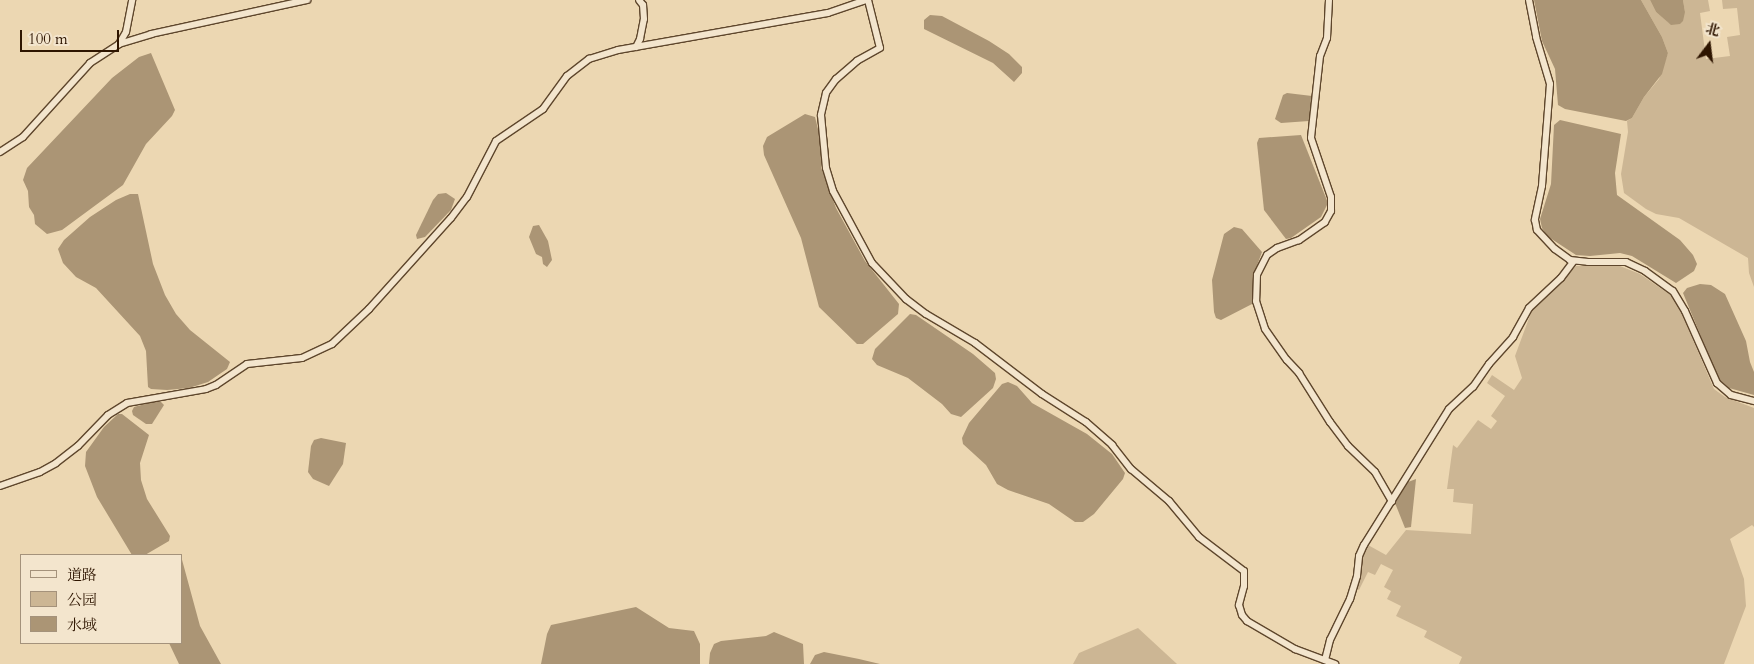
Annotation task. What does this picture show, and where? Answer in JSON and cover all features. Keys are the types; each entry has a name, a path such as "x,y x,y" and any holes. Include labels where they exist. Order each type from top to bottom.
{"street":[{"path":"119,44 126,32 132,0"},
{"path":"0,152 22,137 90,63 119,44 151,34 307,0"},
{"path":"636,48 644,19 642,5 638,0"},
{"path":"0,486 40,472 56,463 78,446 108,415 127,403 206,389 216,385 247,364 302,358 332,344 369,309 451,218 466,197 498,139 543,109 566,76 579,65 596,56 828,13 848,8 866,0 880,48 857,61 836,79 826,93 821,115 826,168 832,190 872,263 906,299 926,314 975,343 1028,384 1086,422 1112,445 1132,469 1169,502 1199,537 1244,571 1244,586 1239,605 1242,615 1247,621 1295,649 1335,664"},
{"path":"1330,0 1327,38 1320,56 1311,138 1331,198 1331,212 1325,222 1299,240 1277,248 1267,255 1257,275 1256,301 1265,329 1287,360 1299,373 1330,422 1348,446 1375,472 1392,501"},
{"path":"1529,0 1536,37 1550,84 1549,127 1535,225 1541,236 1555,249 1574,261 1626,262 1645,271 1673,291 1685,311 1717,383 1731,395 1754,401"},
{"path":"1325,660 1330,640 1350,599 1358,576 1361,550 1449,409 1473,388 1489,364 1513,337 1529,308 1561,278 1574,261"}],"green space":[{"path":"1641,0 1650,0 1656,12 1669,23 1685,12 1683,0 1708,0 1710,11 1700,13 1706,59 1730,56 1727,37 1740,35 1737,8 1723,9 1722,0 1754,0 1754,287 1749,273 1748,258 1679,218 1656,214 1646,209 1624,193 1621,174 1628,132 1627,121 1632,118 1644,97 1659,79 1668,53 1662,37"},
{"path":"1576,266 1620,266 1640,274 1669,294 1676,300 1714,389 1725,397 1754,408 1754,527 1752,525 1730,539 1744,579 1746,606 1724,664 1459,664 1462,657 1424,637 1427,631 1396,616 1401,606 1387,599 1391,591 1384,587 1393,570 1381,564 1375,575 1368,572 1359,590 1356,588 1364,550 1368,545 1386,555 1406,530 1471,534 1473,504 1453,502 1454,489 1447,489 1453,445 1457,448 1478,420 1491,429 1497,421 1491,416 1505,396 1487,383 1492,375 1514,390 1522,378 1515,356 1532,310"},
{"path":"1138,628 1177,664 1073,664 1079,653"}],"water":[{"path":"1534,0 1641,0 1662,37 1668,53 1662,74 1644,97 1632,118 1626,121 1565,109 1558,105 1555,69 1542,41"},
{"path":"1650,0 1683,0 1685,12 1683,21 1680,24 1671,25 1656,12"},
{"path":"930,15 942,16 989,41 1009,54 1022,67 1022,73 1014,82 993,63 924,29 924,20"},
{"path":"151,53 175,110 172,116 146,144 123,185 62,230 47,234 35,224 34,215 29,207 28,191 23,180 27,168 112,78 139,57"},
{"path":"1287,93 1312,96 1309,121 1281,123 1275,119 1283,95"},
{"path":"805,114 815,117 821,141 821,167 836,208 865,261 899,304 898,314 863,344 857,344 819,307 801,238 764,155 763,146 767,137"},
{"path":"1560,120 1621,134 1615,173 1617,195 1680,240 1693,255 1697,264 1694,271 1676,283 1632,256 1620,253 1590,256 1576,255 1547,236 1542,228 1540,219 1551,184 1554,125"},
{"path":"1301,135 1328,203 1321,217 1291,238 1286,239 1264,210 1257,143 1259,138"},
{"path":"446,193 455,199 451,210 425,237 417,239 416,235 433,200 438,194"},
{"path":"130,194 138,194 153,264 165,295 176,314 190,330 230,362 227,369 208,382 189,388 167,390 151,389 148,387 146,351 140,336 96,288 76,277 63,263 58,249 64,240 90,217 116,200"},
{"path":"539,225 548,241 552,260 547,267 543,264 542,257 536,254 529,237 533,226"},
{"path":"1234,227 1242,229 1262,252 1255,271 1254,303 1221,320 1216,318 1214,312 1212,280 1224,234"},
{"path":"1700,284 1711,285 1725,294 1746,341 1754,372 1754,395 1729,388 1718,378 1683,293 1687,288"},
{"path":"910,314 916,315 973,354 995,373 996,379 993,388 961,417 951,414 942,404 908,378 877,365 872,359 875,349"},
{"path":"1008,382 1017,386 1032,403 1087,434 1112,454 1125,473 1123,479 1094,514 1083,522 1075,522 1049,504 1008,490 997,484 986,465 963,444 962,438 969,423 1002,384"},
{"path":"156,401 164,405 152,424 146,424 133,415 134,407"},
{"path":"118,414 122,414 149,435 140,463 141,480 147,499 170,536 169,541 147,554 131,554 97,497 85,466 86,452 104,427"},
{"path":"321,438 346,443 343,464 329,486 313,479 308,472 311,446 314,440"},
{"path":"1416,479 1411,527 1405,528 1395,503 1408,482"},
{"path":"182,560 200,626 221,664 179,664 169,644 182,644"},
{"path":"636,607 669,628 694,631 700,644 700,664 541,664 547,634 551,625"},
{"path":"774,632 803,644 804,664 709,664 710,653 714,644 721,641 766,636"},
{"path":"824,652 880,664 810,664 815,655"}]}
